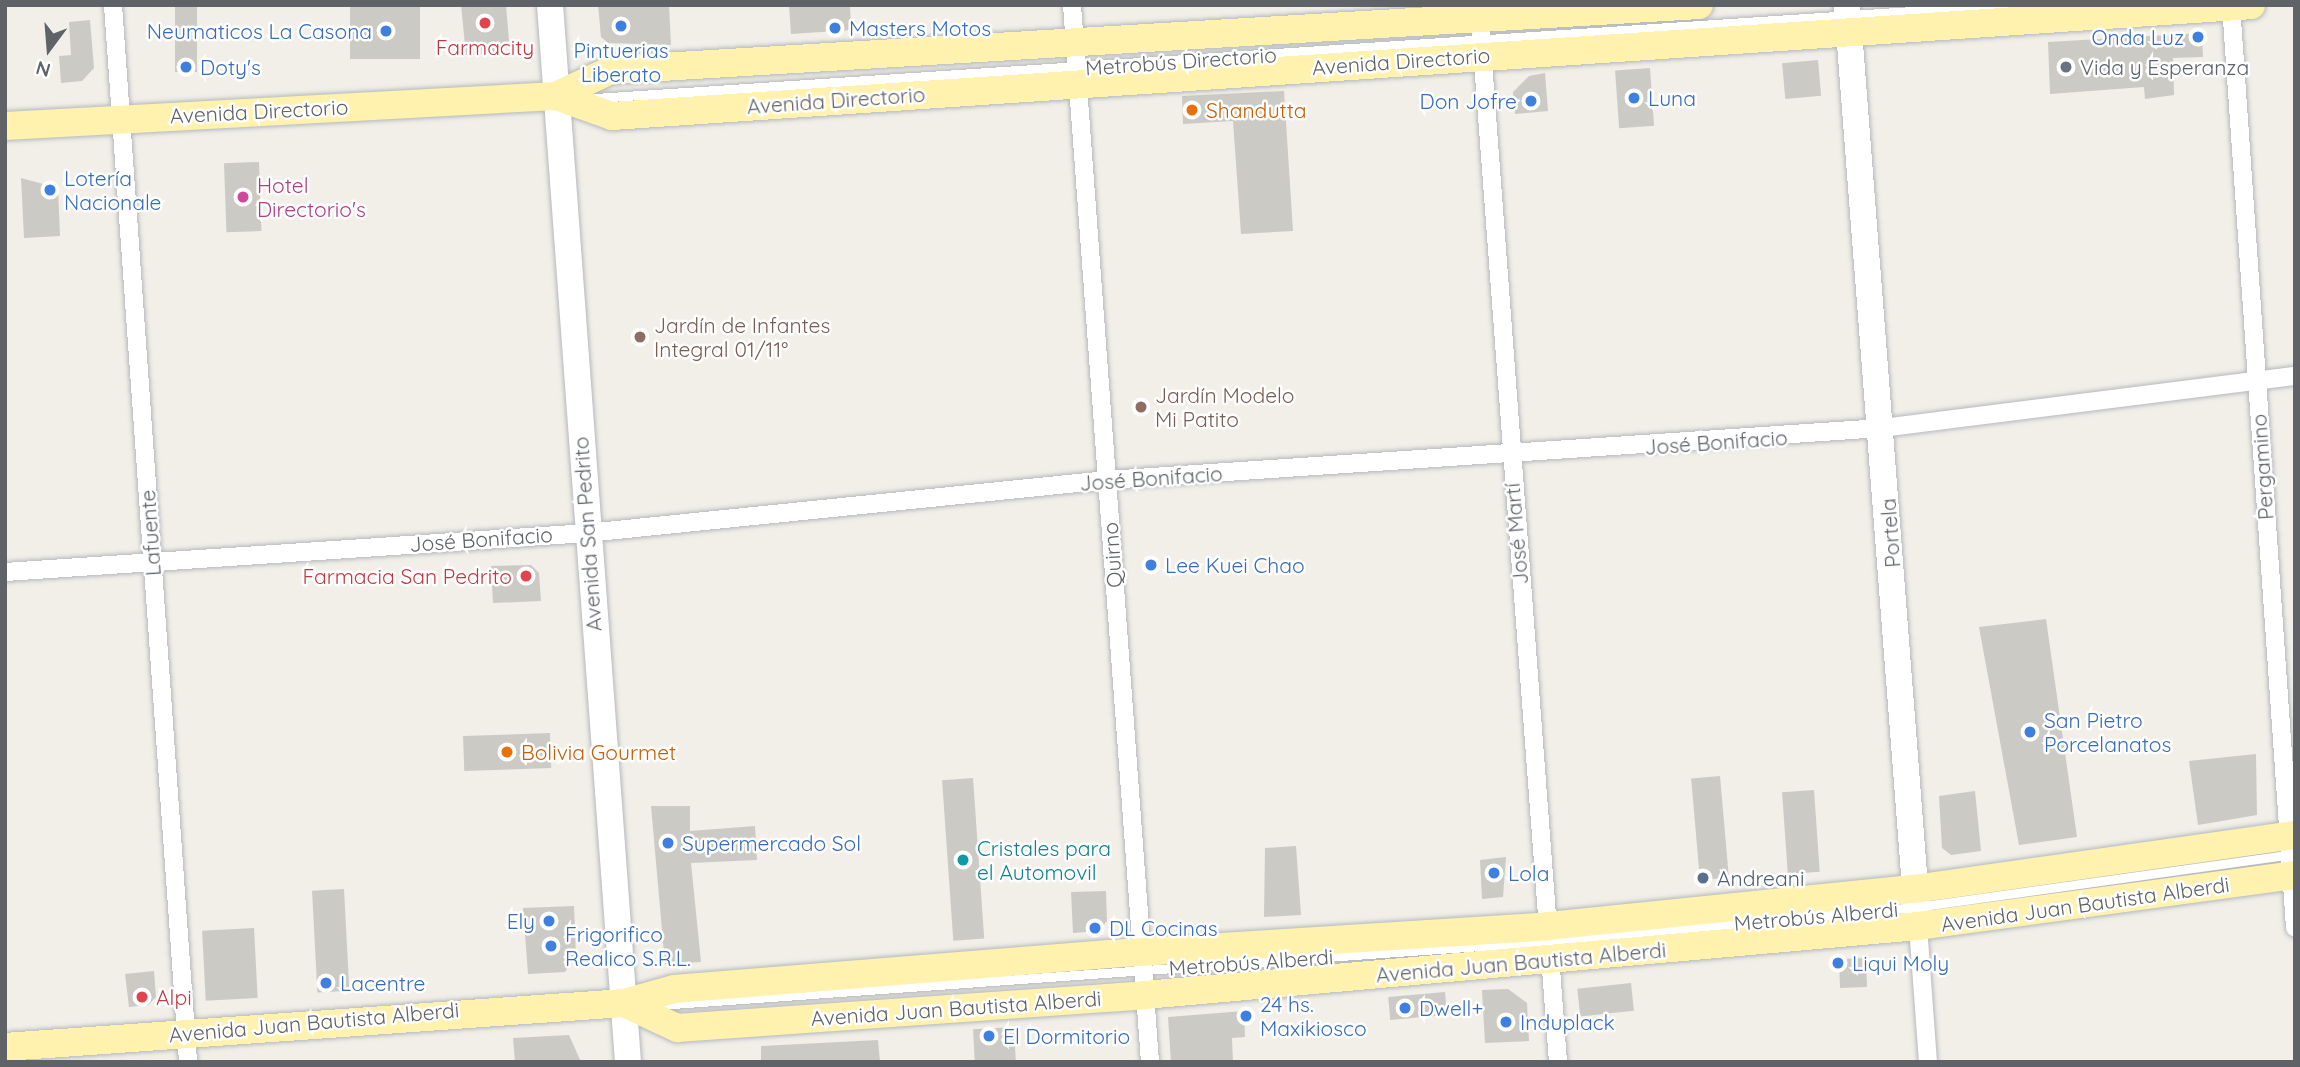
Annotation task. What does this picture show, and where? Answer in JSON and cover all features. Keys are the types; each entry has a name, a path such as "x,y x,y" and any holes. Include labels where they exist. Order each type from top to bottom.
{"main road":[{"name":"Avenida San Pedrito","path":"550,5 628,1062"},
{"name":"Avenida Directorio","path":"556,96 612,116 1076,65 1480,30 1699,5"},
{"name":"Avenida Directorio","path":"5,126 556,96 611,70 1076,65 1480,30 1814,34 1848,18 2238,6"},
{"name":"Portela","path":"1848,18 1882,428 1916,907"},
{"name":"Avenida Juan Bautista Alberdi","path":"5,1047 624,1003 674,989 1141,973 1549,942 1916,907 2292,855"},
{"name":"Avenida Juan Bautista Alberdi","path":"624,1003 677,1028 1141,973 1549,942 1916,907 2292,855"}],"street":[{"name":"Lafuente","path":"113,5 188,1062"},
{"name":"Quirno","path":"1072,5 1141,973 1150,1062"},
{"name":"Pergamino","path":"2238,6 2257,381 2295,928"},
{"name":"José Martí","path":"1480,30 1510,458 1558,1062"},
{"name":"José Bonifacio","path":"5,572 152,559 587,533 1107,480 1510,458 1882,428 2295,376"},
{"name":"Portela","path":"1916,907 1928,1062"}],"lane":[{"path":"1480,30 1848,18 2004,5"}],"building":[{"path":"175,5 197,5 197,72 175,72"},
{"name":"Neumaticos La Casona","path":"350,5 420,5 420,59 350,59"},
{"name":"Farmacity","path":"461,5 506,5 509,41 494,54 466,55"},
{"path":"598,5 669,5 671,45 608,43 601,37"},
{"path":"789,5 850,5 851,30 791,34"},
{"path":"90,20 94,68 82,81 61,83 59,56 71,55 69,22"},
{"path":"2202,33 2203,57 2173,58 2174,95 2145,99 2144,87 2050,94 2048,42"},
{"path":"1818,60 1821,96 1785,99 1782,63"},
{"name":"Luna","path":"1650,68 1654,126 1619,128 1615,70"},
{"name":"Don Jofre","path":"1545,73 1548,111 1515,114 1513,92 1529,76"},
{"path":"1284,91 1293,231 1241,234 1233,121 1183,124 1182,96"},
{"name":"Hotel Directorio's","path":"259,162 261,231 226,232 224,163"},
{"path":"21,178 58,188 60,236 24,238"},
{"path":"531,565 539,573 541,601 493,603 491,566"},
{"name":"San Pietro Porcelanatos","path":"2046,619 2077,837 2019,845 1979,627"},
{"name":"Bolivia Gourmet","path":"550,733 551,768 464,771 463,736"},
{"path":"2256,754 2257,815 2198,825 2189,761"},
{"path":"1720,776 1729,878 1700,880 1691,779"},
{"name":"Cristales para el Automovil","path":"973,778 984,939 953,941 942,780"},
{"path":"1814,790 1820,872 1788,874 1782,792"},
{"path":"1975,791 1981,851 1951,855 1942,848 1939,796"},
{"path":"651,806 690,806 690,831 755,826 757,860 691,863 701,962 665,964"},
{"path":"1296,846 1301,915 1264,917 1265,848"},
{"name":"Lola","path":"1506,857 1503,897 1482,899 1480,860"},
{"path":"344,889 349,991 317,993 312,891"},
{"path":"1106,891 1107,921 1098,931 1073,933 1071,892"},
{"path":"574,906 576,956 565,972 528,974 523,908"},
{"path":"254,928 258,998 206,1001 202,931"},
{"path":"1866,958 1867,987 1840,988 1839,959"},
{"path":"154,971 156,997 148,1005 129,1007 125,974"},
{"path":"1631,983 1634,1011 1580,1016 1577,989"},
{"name":"Induplack","path":"1508,989 1527,1003 1529,1041 1485,1043 1482,990"},
{"path":"1445,992 1447,1015 1390,1020 1388,997"},
{"path":"1244,1011 1245,1037 1232,1038 1233,1062 1171,1062 1168,1017"},
{"path":"1014,1027 1016,1062 975,1062 973,1029"},
{"path":"569,1035 581,1062 515,1062 513,1038"},
{"path":"878,1040 880,1062 761,1062 761,1046"}],"place":[{"name":"Farmacity","path":"485,23"},
{"name":"Pintuerias Liberato","path":"621,26"},
{"name":"Masters Motos","path":"835,28"},
{"name":"Neumaticos La Casona","path":"386,31"},
{"name":"Onda Luz","path":"2198,37"},
{"name":"Doty's","path":"186,67"},
{"name":"Vida y Esperanza","path":"2066,67"},
{"name":"Luna","path":"1634,98"},
{"name":"Don Jofre","path":"1531,101"},
{"name":"Shandutta","path":"1192,110"},
{"name":"Lotería Nacionale","path":"50,190"},
{"name":"Hotel Directorio's","path":"243,197"},
{"name":"Jardín de Infantes Integral 01/11°","path":"640,337"},
{"name":"Jardín Modelo Mi Patito","path":"1141,407"},
{"name":"Lee Kuei Chao","path":"1151,565"},
{"name":"Farmacia San Pedrito","path":"526,576"},
{"name":"San Pietro Porcelanatos","path":"2030,732"},
{"name":"Bolivia Gourmet","path":"507,752"},
{"name":"Supermercado Sol","path":"668,843"},
{"name":"Cristales para el Automovil","path":"963,860"},
{"name":"Lola","path":"1494,873"},
{"name":"Andreani","path":"1703,878"},
{"name":"Ely","path":"549,921"},
{"name":"DL Cocinas","path":"1095,928"},
{"name":"Frigorifico Realico S.R.L.","path":"551,946"},
{"name":"Liqui Moly","path":"1838,963"},
{"name":"Lacentre","path":"326,983"},
{"name":"Alpi","path":"142,997"},
{"name":"Dwell+","path":"1405,1008"},
{"name":"24 hs. Maxikiosco","path":"1246,1016"},
{"name":"Induplack","path":"1506,1022"},
{"name":"El Dormitorio","path":"989,1036"}]}
